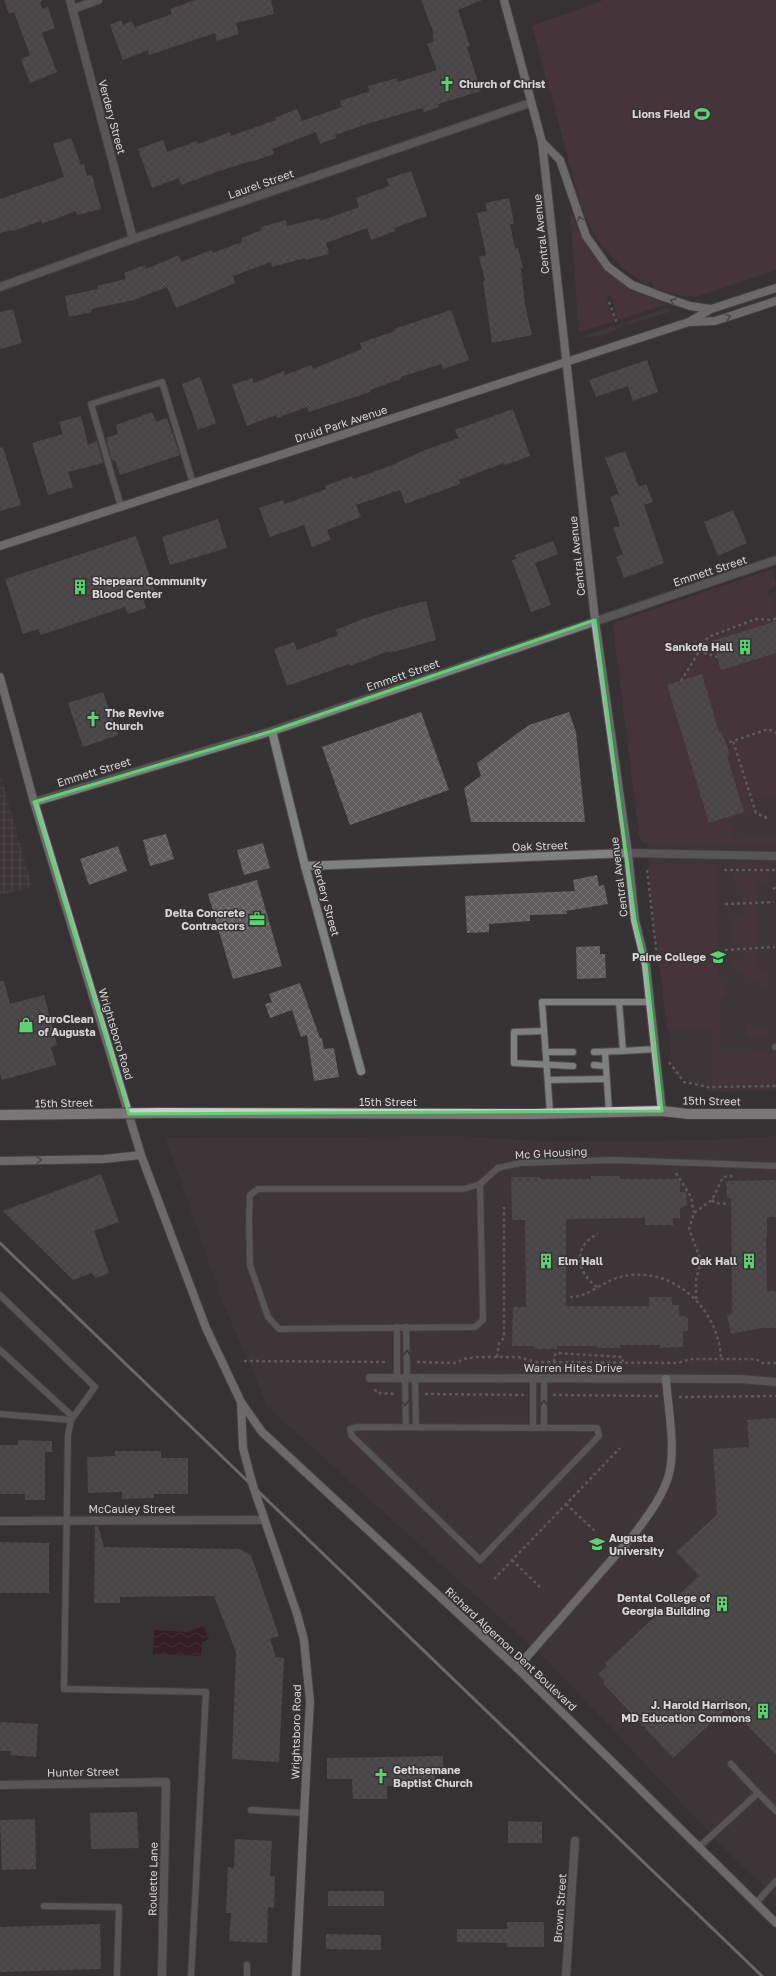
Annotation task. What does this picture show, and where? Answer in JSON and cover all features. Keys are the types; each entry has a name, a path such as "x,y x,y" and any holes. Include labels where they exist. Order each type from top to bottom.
{"main road":[{"name":"Central Avenue","path":"504,0 530,103 542,142 596,620 628,853 635,920 646,965 662,1112"},
{"path":"542,142 560,160 586,236 608,267 632,285 690,306 711,309"},
{"name":"Druid Park Avenue","path":"0,546 567,363 689,322 711,309 776,288"},
{"name":"Druid Park Avenue","path":"689,322 715,321 776,301"},
{"name":"Wrightsboro Road","path":"0,676 34,802 141,1155 206,1328 235,1389"},
{"name":"15th Street","path":"0,1116 609,1112 776,1114"},
{"path":"0,1161 104,1159 141,1155"},
{"path":"517,1668 651,1513 669,1473 671,1450 666,1379"},
{"name":"Richard Algernon Dent Boulevard","path":"235,1389 241,1402 262,1432 517,1668 776,1923"},
{"name":"Wrightsboro Road","path":"241,1402 243,1448 264,1520 297,1614 307,1665 310,1702 296,1976"}],"street":[{"name":"Verdery Street","path":"70,0 133,239"},
{"path":"73,9 98,0"},
{"name":"Laurel Street","path":"0,287 133,239 530,103"},
{"name":"Emmett Street","path":"34,802 272,731 596,620 775,563"},
{"name":"Verdery Street","path":"272,731 305,866 361,1071"},
{"name":"Oak Street","path":"305,866 628,853 776,856"},
{"name":"Warren Hites Drive","path":"370,1378 740,1379 776,1382"},
{"name":"McCauley Street","path":"0,1521 264,1520"},
{"name":"Hunter Street","path":"0,1785 166,1782"},
{"name":"Roulette Lane","path":"162,1976 166,1782"},
{"name":"Brown Street","path":"566,1976 575,1841"}],"lane":[{"path":"121,507 91,404 162,382 193,483"},
{"path":"550,1113 542,1002 650,1002"},
{"path":"619,1002 623,1051"},
{"path":"544,1031 514,1032 514,1063 573,1066"},
{"path":"594,1052 656,1049"},
{"path":"546,1052 573,1052"},
{"path":"605,1052 609,1112"},
{"path":"594,1065 606,1066"},
{"path":"548,1080 606,1079"},
{"name":"Mc G Housing","path":"480,1184 498,1168 520,1163 613,1160 776,1166"},
{"path":"480,1184 483,1320 475,1327 406,1327 279,1329 268,1317 250,1265 250,1195 258,1188 464,1189 480,1184"},
{"path":"0,1295 95,1387 72,1419 68,1434 64,1689 206,1692 190,1976"},
{"path":"397,1327 397,1362 415,1394 416,1427"},
{"path":"406,1327 406,1427"},
{"path":"0,1350 72,1419"},
{"path":"533,1379 533,1427"},
{"path":"544,1379 544,1427"},
{"path":"0,1414 72,1419"},
{"path":"416,1427 597,1428 599,1436 480,1560 352,1436 350,1429 416,1427"},
{"path":"731,1764 776,1812"},
{"path":"699,1847 758,1792"},
{"path":"251,1810 304,1813"},
{"path":"756,1903 776,1882"},
{"path":"44,1906 120,1907 117,1976"},
{"path":"247,1965 247,1976"}],"path":[{"path":"609,302 617,323"},
{"path":"681,681 698,651 708,637 756,619 772,620 776,618"},
{"path":"698,651 717,657"},
{"path":"729,742 768,730 776,733"},
{"path":"733,740 756,813 767,818"},
{"path":"647,870 658,962"},
{"path":"724,870 776,870"},
{"path":"725,904 774,902"},
{"path":"725,950 775,948"},
{"path":"668,1054 669,1062 684,1082 708,1087 776,1086"},
{"path":"670,1173 677,1173 691,1197 694,1213 689,1229 701,1261 696,1280 696,1300"},
{"path":"694,1213 712,1200 723,1177 740,1176"},
{"path":"712,1200 715,1203 729,1204"},
{"path":"497,1357 499,1343 504,1338 504,1207"},
{"path":"597,1287 585,1276 580,1268 580,1258 583,1245 590,1238 598,1234"},
{"path":"570,1297 577,1298 621,1276 639,1275 654,1277 683,1288 704,1308 712,1322 718,1337 721,1359"},
{"path":"554,1362 555,1354 557,1353 622,1357 623,1362"},
{"path":"407,1362 456,1363 464,1359 475,1357 518,1357 536,1362 678,1363 690,1359 756,1359 762,1363 776,1363"},
{"path":"244,1361 397,1362"},
{"path":"370,1378 377,1393 405,1394"},
{"path":"415,1394 533,1395"},
{"path":"545,1395 599,1394 667,1396 776,1396"},
{"path":"494,1579 620,1448"},
{"path":"566,1504 596,1532"},
{"path":"512,1560 542,1589"}],"highlighted area":[{"path":"595,620 635,920 646,965 662,1111 129,1114 34,802 272,731"}],"shaded area":[{"path":"604,0 776,0 776,270 696,297 683,296 654,288 652,283 646,284 641,281 621,266 598,240 582,208 532,26"},
{"path":"570,214 572,215 579,232 588,247 608,272 634,290 667,304 618,320 612,298 607,295 605,299 615,321 579,332"},
{"path":"671,308 669,312 628,325 627,322 616,330 602,335 592,337 585,336 664,309"},
{"path":"772,569 776,585 768,592 774,616 771,618 755,617 705,636 677,682 667,685 709,822 723,818 726,825 730,824 736,839 776,837 776,845 644,843 639,836 613,627 614,623"},
{"name":"Paine College","path":"776,591 776,1090 712,1092 673,1074 646,840 626,639"},
{"path":"776,620 712,641 716,653 701,651 710,638 757,621"},
{"path":"776,653 776,731 768,728 728,741 727,738 724,738 721,731 719,732 702,675 684,680 700,654 714,658 719,663"},
{"path":"768,731 776,735 776,798 752,798 735,741"},
{"path":"733,743 753,813 730,820 730,816 744,812 727,756 729,755 727,748"},
{"path":"0,773 32,887 0,895"},
{"path":"651,864 712,865 717,872 718,971 726,994 719,999 720,1055 776,1054 776,1084 712,1085 712,1027 667,1028 648,866"},
{"path":"742,864 760,865 766,869 735,868"},
{"path":"733,873 768,873 766,884 755,882 756,902 743,901 743,890 735,883"},
{"path":"743,904 755,904 756,948 744,947 733,939 733,917 738,916 744,918"},
{"path":"744,950 757,950 757,968 767,975 769,981 767,986 762,986 733,968 736,961 744,961"},
{"path":"748,1023 765,1030 768,1032 767,1035 764,1038 750,1038 746,1033 746,1024"},
{"name":"Augusta University","path":"459,1136 557,1142 709,1140 776,1136 776,1898 726,1850 550,1663 268,1407 223,1303 166,1138"}],"water":[{"path":"204,1626 209,1639 202,1642 201,1656 153,1654 154,1630 187,1632"}],"building":[{"path":"4,0 42,0 40,3 42,9 48,7 55,28 42,33 57,72 30,83 21,59 30,55 14,12 9,14"},
{"path":"195,0 271,0 274,14 236,23 239,34 217,41 215,33 149,55 148,50 123,60 110,25 121,20 123,25 132,21 135,27 172,14 170,9"},
{"path":"421,0 482,0 458,10 470,46 467,47 481,91 438,104 439,107 424,112 422,108 370,123 335,135 336,138 320,144 316,132 272,149 274,154 251,162 219,171 181,185 179,178 152,188 138,149 163,140 167,152 197,141 198,144 230,132 231,136 276,120 275,118 297,109 302,121 342,107 340,101 370,91 368,86 397,78 398,82 437,70 427,44 434,41 432,34 434,34"},
{"path":"71,138 81,165 84,164 87,176 92,175 101,209 77,215 76,211 42,224 41,221 13,231 0,233 0,199 64,177 53,144"},
{"path":"411,171 427,216 394,228 395,231 371,240 367,228 326,243 329,254 305,260 305,258 272,267 271,262 233,276 235,283 176,308 167,287 134,300 91,309 92,312 69,317 65,296 98,289 97,286 126,279 124,273 145,265 146,269 179,255 181,262 211,250 213,253 242,242 241,238 262,230 261,227 286,220 287,226 319,218 320,221 359,207 356,198 389,186 387,179"},
{"path":"509,198 514,223 510,224 515,248 518,248 523,268 521,269 525,305 532,335 492,343 483,281 485,281 479,257 486,255 477,213 487,211 485,203"},
{"path":"13,309 22,343 0,349 0,312"},
{"path":"451,310 469,360 443,369 441,364 401,377 401,379 370,390 370,392 309,412 307,407 277,418 276,415 247,426 232,385 252,378 254,383 284,371 285,375 311,365 313,369 362,349 360,343 395,331 394,329"},
{"path":"647,360 658,392 633,401 628,386 596,397 589,380"},
{"path":"200,377 216,423 198,430 182,384"},
{"path":"513,409 530,456 505,465 504,463 459,480 460,484 405,504 400,490 356,505 361,517 327,530 331,540 312,547 304,525 270,537 259,508 283,500 285,504 326,489 325,486 352,476 353,479 390,466 425,450 459,438 455,430"},
{"path":"152,412 156,422 167,418 180,455 120,475 115,460 112,461 106,438 118,434 116,425"},
{"path":"81,416 88,445 97,441 103,463 68,472 73,487 48,495 32,443 63,434 59,422"},
{"path":"3,447 21,505 0,511 0,448"},
{"path":"625,451 639,487 646,484 653,502 644,505 664,563 624,578 616,557 623,554 613,528 620,526 610,497 619,494 605,458"},
{"path":"733,510 747,543 718,556 704,522"},
{"path":"218,519 227,548 170,565 162,537"},
{"name":"Shepeard Community Blood Center","path":"136,536 156,595 143,599 146,608 128,614 125,607 41,635 38,629 23,634 5,579"},
{"path":"553,541 558,554 535,563 551,605 531,612 512,560 516,559 515,555"},
{"path":"426,601 436,640 390,653 389,651 350,666 349,664 287,686 274,649 294,642 297,650 338,635 336,630 360,620 397,608"},
{"name":"Sankofa Hall","path":"776,621 776,653 721,670 712,641"},
{"path":"702,674 719,732 721,731 728,748 729,756 727,756 744,812 709,823 667,685"},
{"name":"The Revive Church","path":"103,692 118,735 83,747 68,703"},
{"path":"421,712 449,790 350,825 322,747"},
{"path":"569,712 576,732 585,822 471,822 464,788 481,776 477,763 529,725"},
{"path":"166,834 174,859 150,866 143,840"},
{"path":"263,843 270,868 244,875 237,850"},
{"path":"118,846 127,871 89,885 80,859"},
{"path":"597,875 599,886 604,885 608,904 566,911 567,914 530,915 530,921 489,924 489,932 467,933 465,896 575,891 573,880"},
{"path":"257,880 282,966 233,979 208,894"},
{"path":"600,946 600,954 605,954 606,978 577,979 576,947"},
{"name":"PuroClean of Augusta","path":"0,981 4,981 10,1004 44,995 57,1045 51,1047 56,1065 2,1080 0,1073"},
{"path":"300,983 320,1038 322,1038 324,1049 334,1048 339,1077 314,1081 307,1035 301,1037 292,1010 270,1018 265,1004 272,1002 269,994"},
{"path":"101,1174 119,1222 94,1231 109,1273 96,1278 91,1273 73,1280 3,1211"},
{"name":"Elm Hall","path":"591,1176 620,1176 620,1179 680,1179 680,1192 686,1192 687,1205 680,1208 680,1218 673,1218 673,1225 645,1225 645,1218 566,1219 566,1306 649,1306 649,1297 672,1297 672,1305 679,1305 679,1315 688,1318 688,1331 683,1331 683,1347 660,1348 660,1345 620,1345 620,1348 597,1348 597,1346 557,1346 557,1349 534,1349 534,1346 512,1346 513,1307 526,1307 525,1220 512,1220 511,1177 540,1177 540,1179 591,1179"},
{"name":"Oak Hall","path":"776,1180 776,1217 767,1217 766,1238 767,1291 776,1291 776,1328 761,1328 731,1334 727,1315 732,1314 731,1198 727,1198 726,1181"},
{"name":"Dental College of Georgia Building","path":"776,1418 776,1755 729,1706 673,1758 604,1684 604,1681 598,1674 607,1666 605,1663 699,1576 676,1552 717,1515 713,1449 749,1447 747,1420"},
{"path":"18,1440 52,1441 52,1452 45,1452 45,1500 25,1500 25,1494 0,1494 0,1445 18,1445"},
{"path":"115,1451 161,1451 161,1458 188,1458 188,1494 154,1494 154,1498 122,1499 122,1492 88,1493 87,1457 115,1456"},
{"path":"95,1526 98,1526 104,1547 239,1549 251,1555 279,1636 270,1639 276,1657 284,1658 279,1762 232,1759 236,1652 214,1596 120,1597 120,1603 94,1603"},
{"path":"0,1542 49,1543 49,1593 0,1593"},
{"path":"0,1722 38,1724 36,1757 10,1755 11,1751 0,1751"},
{"name":"Gethsemane Baptist Church","path":"443,1756 443,1773 435,1773 435,1786 387,1786 387,1799 353,1799 352,1779 327,1779 327,1758"},
{"path":"137,1812 139,1848 91,1849 90,1813"},
{"path":"35,1819 36,1869 2,1870 0,1820"},
{"path":"508,1821 542,1822 542,1843 508,1843"},
{"path":"235,1839 272,1841 270,1876 275,1876 274,1908 268,1907 267,1943 229,1941 231,1913 226,1913 228,1867 234,1868"},
{"path":"328,1891 384,1891 384,1906 328,1906"},
{"path":"507,1922 544,1922 544,1947 507,1947 507,1943 457,1942 457,1929 507,1929"},
{"path":"100,1924 101,1969 0,1972 0,1927"},
{"path":"326,1934 381,1935 381,1950 326,1949"}],"railway":[{"path":"0,1243 762,1976"}],"place":[{"name":"Church of Christ","path":"447,84"},
{"name":"Lions Field","path":"702,114"},
{"name":"Shepeard Community Blood Center","path":"80,587"},
{"name":"Sankofa Hall","path":"745,647"},
{"name":"The Revive Church","path":"93,719"},
{"name":"Delta Concrete Contractors","path":"257,919"},
{"name":"Paine College","path":"718,957"},
{"name":"PuroClean of Augusta","path":"26,1025"},
{"name":"Elm Hall","path":"546,1261"},
{"name":"Oak Hall","path":"749,1261"},
{"name":"Augusta University","path":"597,1544"},
{"name":"Dental College of Georgia Building","path":"722,1604"},
{"name":"J. Harold Harrison, MD Education Commons","path":"763,1711"},
{"name":"Gethsemane Baptist Church","path":"381,1776"}]}
